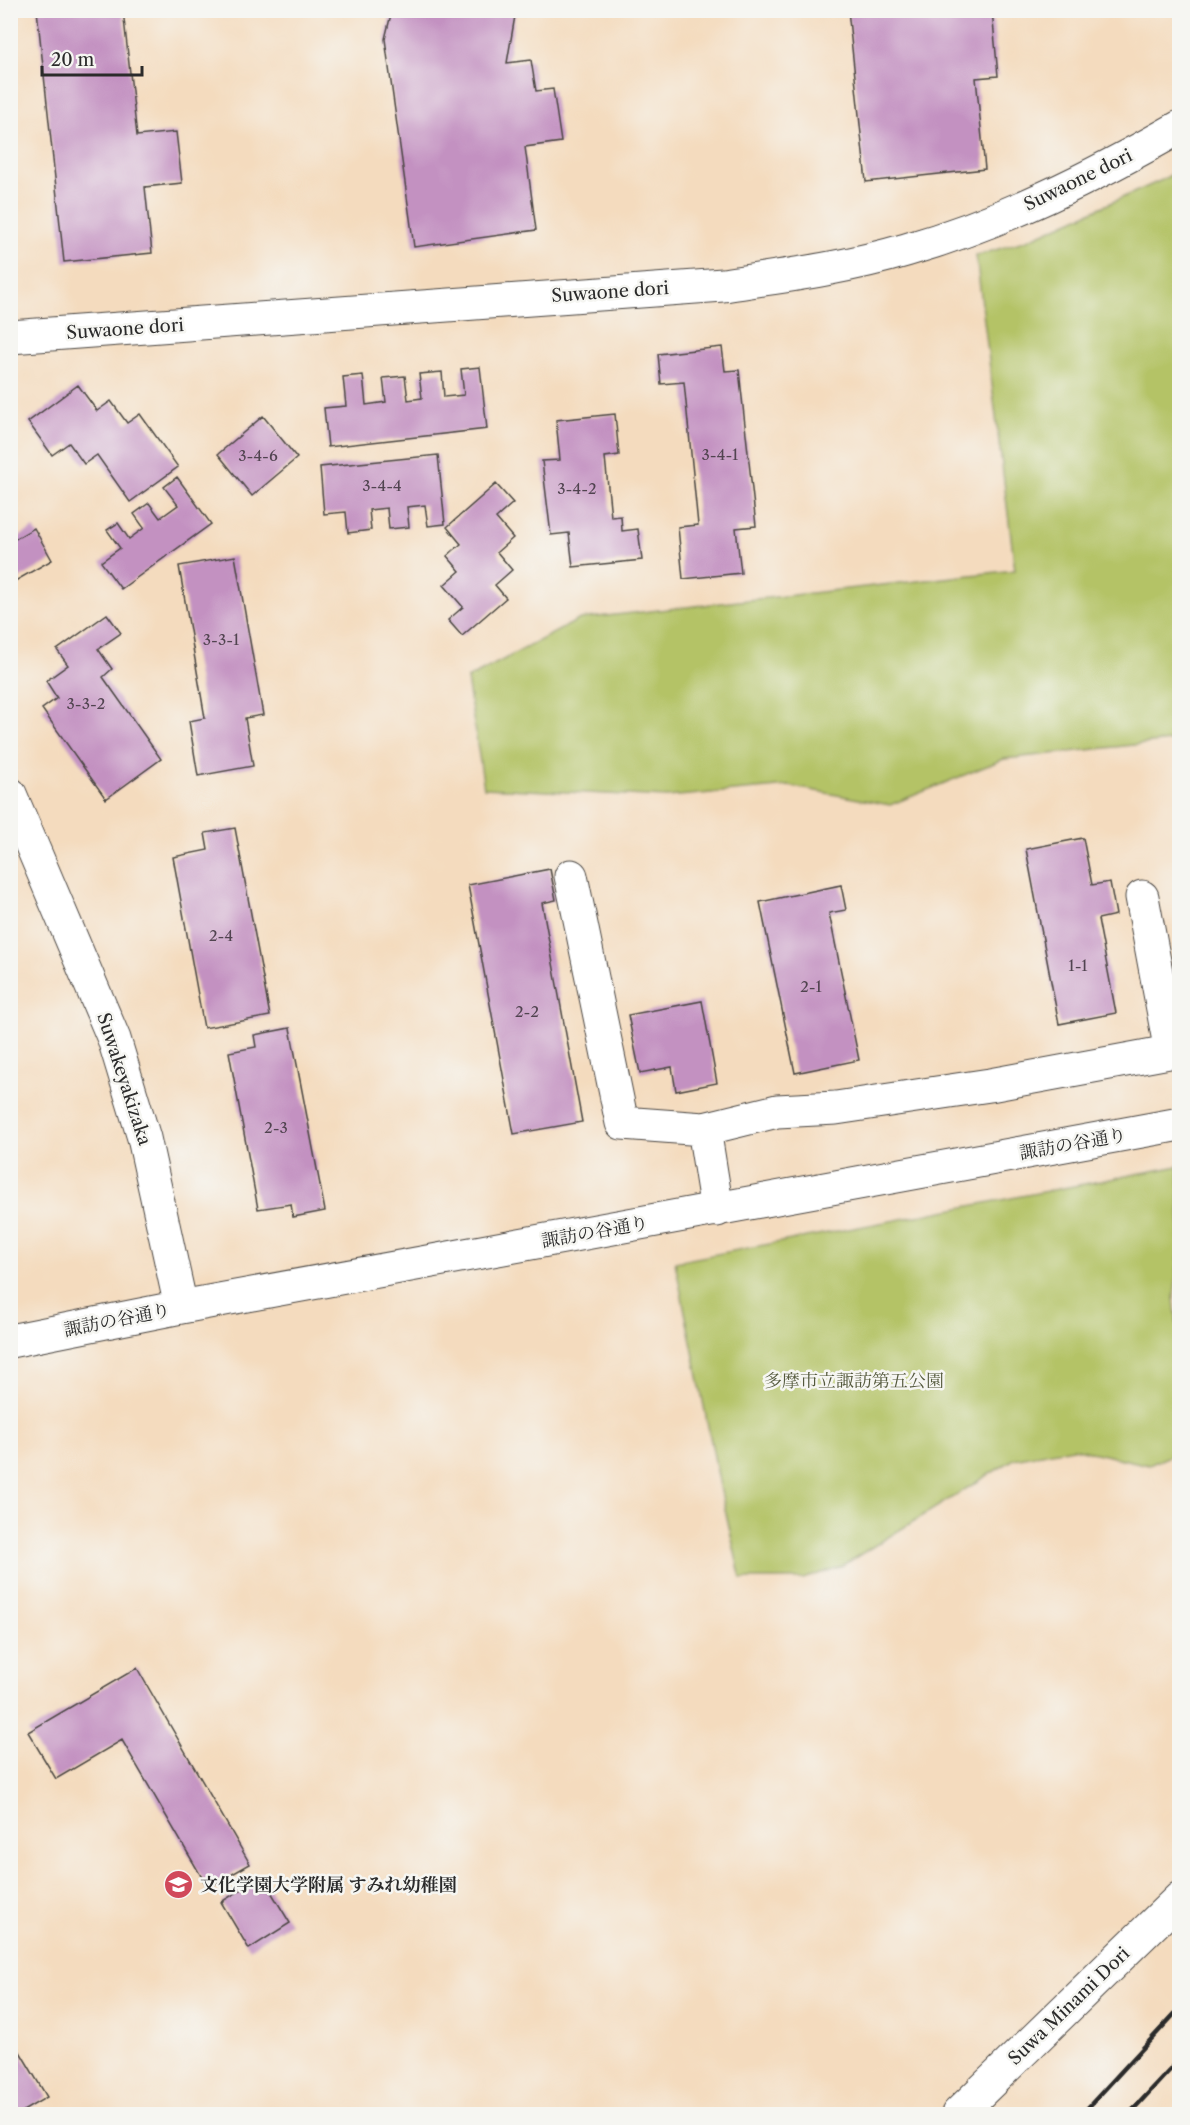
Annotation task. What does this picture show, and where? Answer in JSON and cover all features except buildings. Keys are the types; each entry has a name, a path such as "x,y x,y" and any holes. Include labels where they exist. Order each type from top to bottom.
{"street":[{"name":"Suwaone dori","path":"10,338 723,285 839,266 906,250 980,225 1042,200 1138,151 1179,127"},
{"name":"Suwakeyakizaka","path":"10,794 114,1039 144,1138 181,1307"},
{"path":"571,876 622,1123 704,1129 777,1111 836,1108 990,1085 1175,1051 1142,897"},
{"name":"諏訪の谷通り","path":"10,1341 181,1307 1179,1124"},
{"path":"704,1129 717,1210"},
{"name":"Suwa Minami Dori","path":"958,2115 1179,1898"}],"green space":[{"path":"1179,170 1179,740 1004,759 890,805 789,786 667,797 484,788 467,679 580,619 1015,570 976,256 1027,240 1162,180"},
{"name":"多摩市立諏訪第五公園","path":"1179,1166 1180,1244 1174,1298 1180,1349 1179,1452 1149,1465 1073,1448 1014,1459 840,1567 803,1579 741,1579 675,1262"}],"railway":[{"path":"1082,2114 1180,2008"},
{"path":"1129,2114 1180,2059"}],"place":[{"name":"文化学園大学附属 すみれ幼稚園","path":"179,1885"}]}
